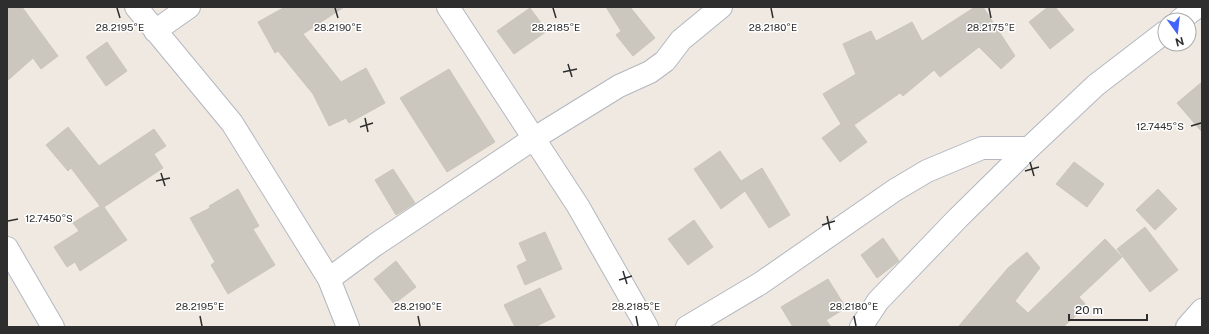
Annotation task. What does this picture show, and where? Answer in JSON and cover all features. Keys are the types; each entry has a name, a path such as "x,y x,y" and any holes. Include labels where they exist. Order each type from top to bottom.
{"street":[{"path":"136,7 232,123 329,279 348,327"},
{"path":"155,31 189,7"},
{"path":"448,7 578,206 647,327"},
{"path":"329,279 375,245 533,139 619,86 650,72 665,61 681,40 720,7"},
{"path":"861,327 878,301 958,218 1029,148 1096,85 1157,38"},
{"path":"687,327 761,283 895,190 926,171 982,148 1029,148"},
{"path":"7,248 53,327"},
{"path":"1187,327 1202,310"}],"building":[{"path":"7,7 22,7 58,56 41,69 33,58 7,81"},
{"path":"285,7 344,7 303,34 341,82 366,68 385,103 349,123 346,118 329,126 313,94 278,51 275,53 258,22"},
{"path":"606,7 630,7 655,38 633,56 616,35 621,31"},
{"path":"975,7 983,7 1015,56 1001,69 979,47 940,77 934,70 903,96 900,93 854,125 867,142 840,162 822,138 841,124 823,94 856,74 843,44 871,31 876,41 912,22 922,41"},
{"path":"1048,7 1055,7 1074,30 1050,49 1029,22"},
{"path":"530,8 547,31 514,54 497,31"},
{"path":"107,42 127,71 106,86 86,57"},
{"path":"449,69 495,142 447,172 400,98"},
{"path":"1202,82 1202,132 1177,103"},
{"path":"68,127 99,166 154,129 166,146 154,154 163,168 104,207 127,240 80,271 75,262 67,267 54,247 79,231 73,223 100,206 71,168 68,171 46,145"},
{"path":"720,151 741,181 762,168 790,215 769,228 745,191 721,209 694,169"},
{"path":"1074,162 1104,184 1087,207 1056,184"},
{"path":"393,169 415,203 396,215 375,180"},
{"path":"238,189 259,226 253,229 275,265 228,294 211,265 215,262 190,218 210,208 209,206"},
{"path":"1158,189 1177,209 1155,230 1136,210"},
{"path":"694,220 713,247 688,265 668,239"},
{"path":"1145,227 1178,270 1150,292 1117,249"},
{"path":"545,232 562,269 525,285 517,266 527,261 519,243"},
{"path":"883,238 899,261 877,278 861,255"},
{"path":"1105,239 1122,257 1079,297 1087,306 1063,327 958,327 1008,268 1027,252 1040,268 1015,301 1028,313"},
{"path":"396,261 416,287 394,304 374,279"},
{"path":"828,279 846,308 826,320 831,327 793,327 781,307"},
{"path":"540,288 555,317 535,327 515,327 504,305"}]}
